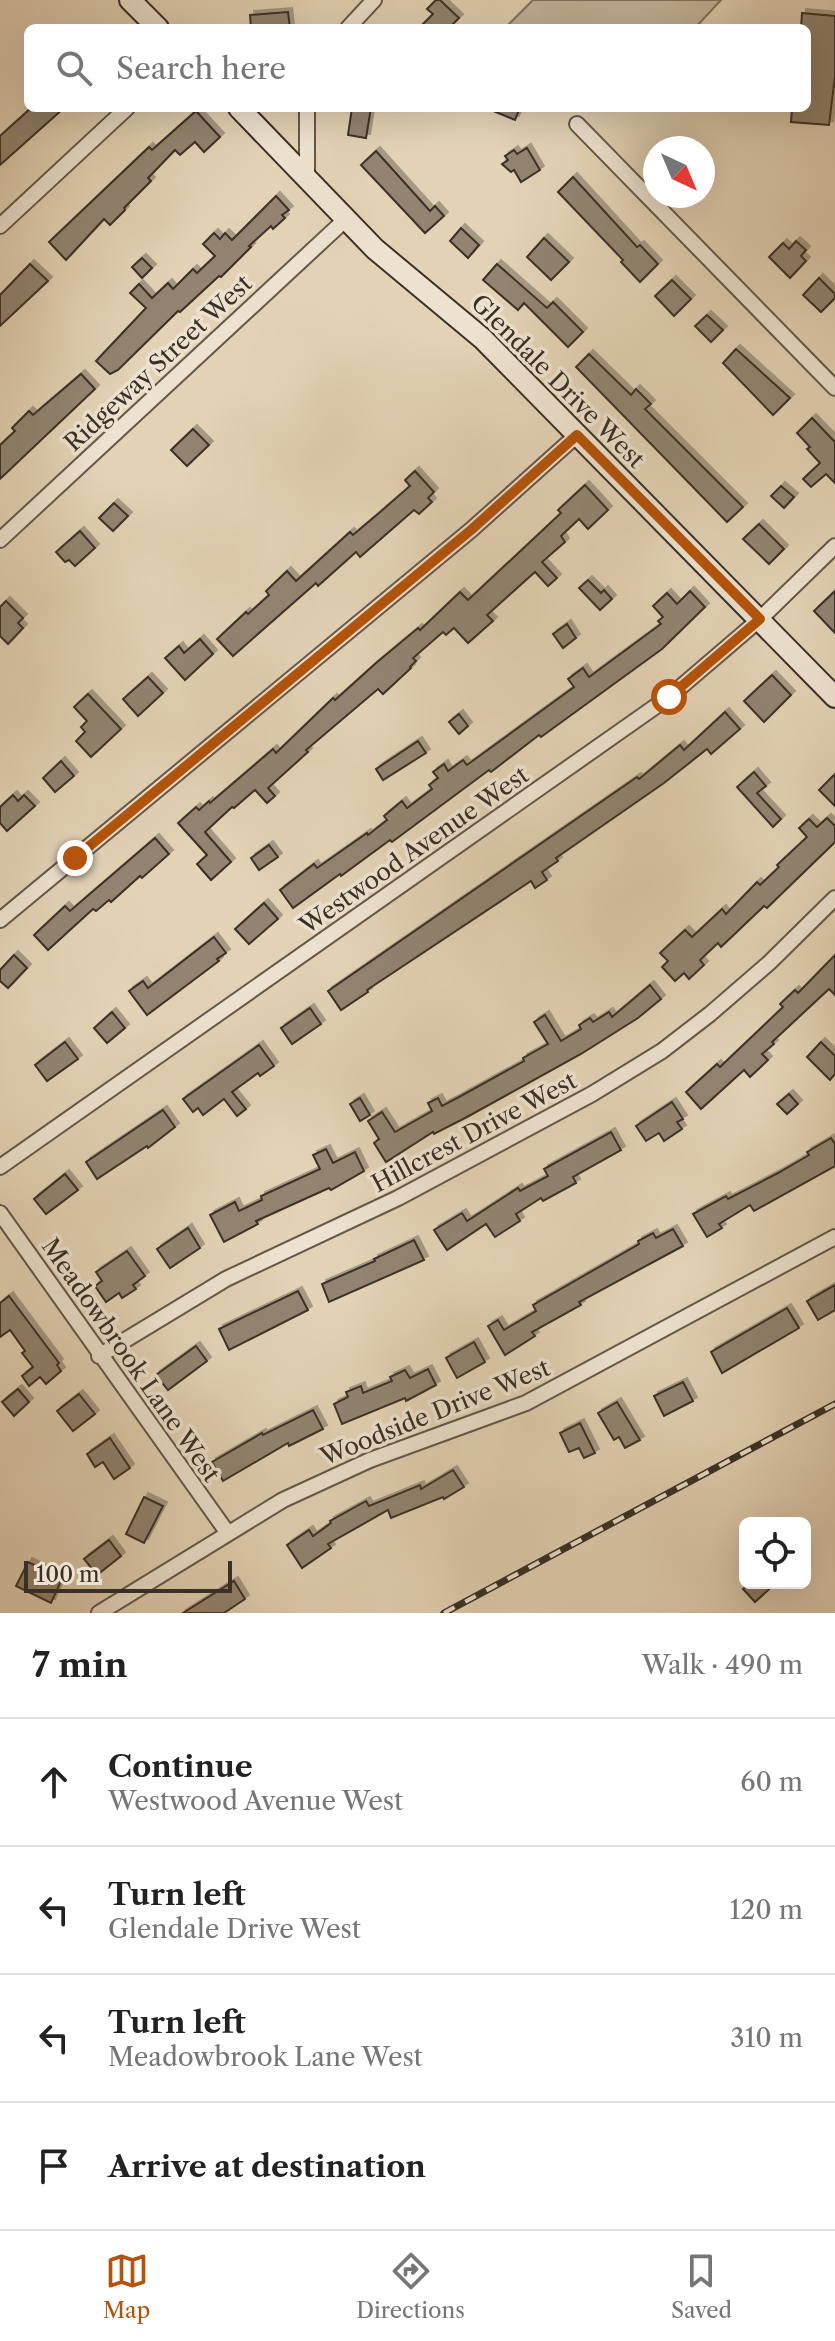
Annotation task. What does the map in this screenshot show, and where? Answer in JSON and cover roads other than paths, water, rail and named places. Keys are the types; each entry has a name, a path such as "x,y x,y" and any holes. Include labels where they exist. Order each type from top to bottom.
{"street":[{"path":"130,0 154,24"},
{"path":"352,24 374,0"},
{"path":"0,226 123,112"},
{"name":"Glendale Drive West","path":"243,112 346,219 416,285 475,332 835,697"},
{"path":"307,112 307,177"},
{"path":"577,124 835,388"},
{"name":"Ridgeway Street West","path":"0,540 346,219"},
{"path":"0,920 471,530 577,435"},
{"name":"Westwood Avenue West","path":"0,1167 669,697 760,619 835,546"},
{"name":"Hillcrest Drive West","path":"99,1356 226,1279 398,1198 615,1080 662,1051 769,963 835,898"},
{"name":"Meadowbrook Lane West","path":"0,1213 227,1532"},
{"name":"Woodside Drive West","path":"99,1613 283,1500 370,1460 526,1403 835,1237"}],"railway":[{"path":"444,1613 835,1404"}]}
